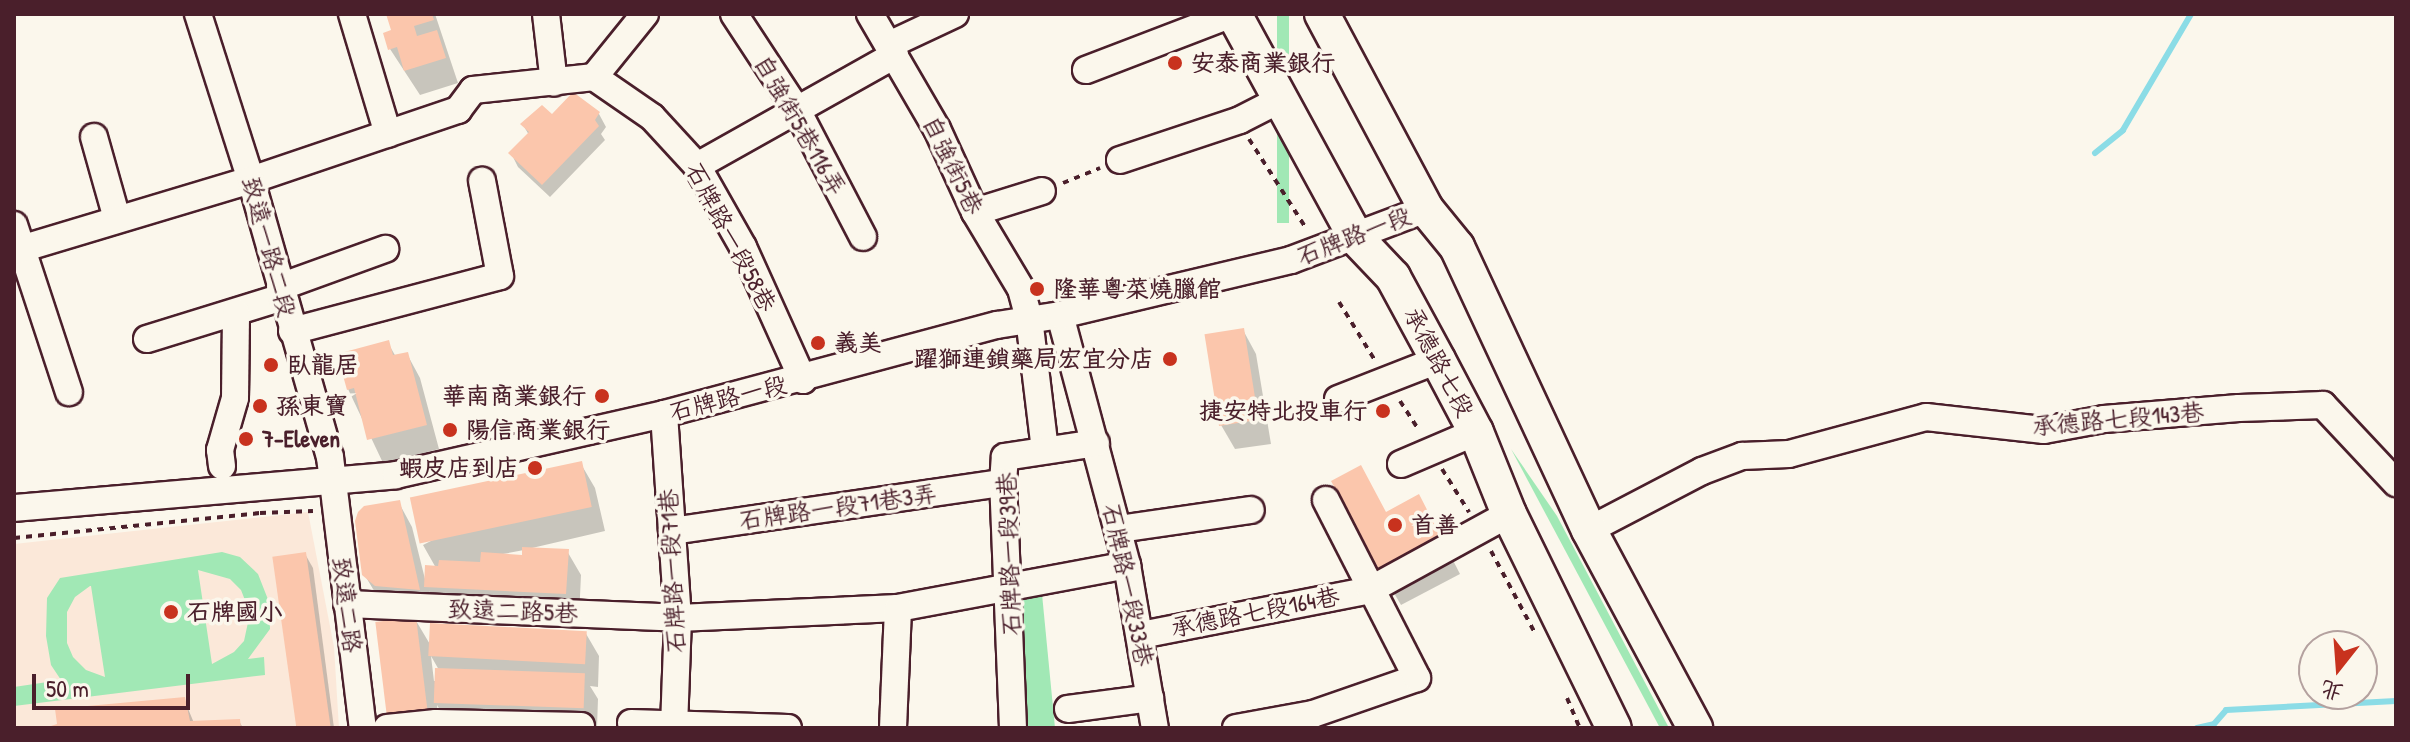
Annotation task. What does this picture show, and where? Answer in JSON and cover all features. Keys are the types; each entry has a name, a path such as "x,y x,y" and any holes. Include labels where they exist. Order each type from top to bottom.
{"main road":[{"name":"承德路七段","path":"1233,14 1356,238 1393,277 1438,360 1476,432 1495,523 1614,728"},
{"path":"1322,14 1426,209 1457,247 1589,530 1695,728"}],"street":[{"path":"352,14 388,134"},
{"path":"546,14 554,83"},
{"path":"69,392 17,241 117,219 251,180 458,110 473,90 594,77 645,14"},
{"name":"自強街5巷116弄","path":"734,14 797,110 863,237"},
{"name":"自強街5巷","path":"870,14 937,129 975,212 1021,289 1029,318"},
{"path":"697,166 797,110 955,14"},
{"path":"1086,70 1233,14"},
{"name":"致遠一路二段","path":"204,15 330,457 333,482"},
{"name":"石牌路一段58巷","path":"594,77 652,117 697,166 743,247 803,380"},
{"path":"1120,160 1240,120 1279,100"},
{"path":"94,137 117,219"},
{"path":"292,331 500,276 482,181"},
{"path":"975,212 1042,191"},
{"name":"石牌路一段","path":"14,508 396,475 803,380 1029,318 1060,315 1291,260 1426,209"},
{"path":"147,339 236,313 385,249"},
{"path":"221,458 235,398 236,313"},
{"name":"石牌路一段33巷","path":"1060,315 1119,529 1141,635 1155,728"},
{"name":"石牌路一段39巷","path":"1013,728 1003,483 1005,457 1045,450 1029,318"},
{"path":"1338,399 1438,360"},
{"name":"承德路七段143巷","path":"1589,530 1702,471 1742,456 1789,454 1926,417 2044,430 2119,418 2323,405 2396,483"},
{"name":"石牌路一段71巷","path":"664,414 678,618 674,726"},
{"path":"1401,464 1476,432"},
{"path":"1045,450 1096,443"},
{"name":"致遠二路","path":"333,482 363,728"},
{"name":"石牌路一段71巷3弄","path":"672,531 1003,483"},
{"path":"1236,728 1317,721 1417,678 1326,500"},
{"path":"1119,529 1251,510"},
{"name":"承德路七段164巷","path":"1141,635 1370,590 1495,523"},
{"name":"致遠二路5巷","path":"347,604 678,618 898,608 1127,565"},
{"path":"893,728 898,608"},
{"path":"1068,709 1150,698"},
{"path":"387,728 436,723 581,726"},
{"path":"631,723 788,728"}],"path":[{"path":"1246,133 1306,228"},
{"path":"1042,191 1120,160"},
{"path":"1339,302 1431,451 1495,523 1537,637"},
{"path":"14,538 260,513 313,511"}],"shaded area":[{"name":"石牌國小","path":"308,512 334,647 339,728 14,728 14,544"}],"green space":[{"path":"1277,14 1289,14 1289,223 1277,223"},
{"path":"1511,449 1557,516 1669,728 1660,728"},
{"path":"222,552 240,557 258,574 269,602 270,629 248,659 264,657 265,675 14,706 14,687 61,680 51,665 46,636 47,598 60,578","holes":["198,570 230,579 241,590 250,613 244,641 234,652 212,664","91,586 105,677 86,670 73,657 67,643 67,612 75,597"]},
{"path":"1042,594 1055,728 1021,728 1020,597"}],"building":[{"path":"386,14 432,14 434,20 414,26 417,36 437,30 446,58 404,71 397,47 388,50 383,33 391,30"},
{"path":"573,92 600,112 595,120 599,126 542,185 508,153 529,132 520,124 542,105 552,114"},
{"path":"1244,328 1259,420 1219,426 1204,334"},
{"path":"389,340 393,355 408,352 427,425 367,440 354,388 347,390 337,354"},
{"path":"582,461 592,507 420,544 410,498"},
{"name":"首善","path":"1361,465 1386,512 1419,494 1442,539 1380,572 1331,481"},
{"path":"400,500 420,590 375,586 362,575 355,521 358,512 364,506"},
{"path":"522,547 569,549 566,594 424,587 425,565 438,566 439,560 480,562 481,552 522,555"},
{"path":"306,552 331,728 296,728 272,557"},
{"path":"416,617 427,710 387,715 375,622"},
{"path":"430,623 587,631 585,664 428,656"},
{"path":"435,668 585,673 584,708 434,703"},
{"path":"185,697 190,721 240,719 241,728 45,728 57,724 55,709"}],"waterway":[{"path":"2095,153 2123,130 2191,14"},
{"path":"2197,728 2214,724 2226,710 2396,701"}],"place":[{"name":"安泰商業銀行","path":"1175,63"},
{"name":"隆華粵菜燒臘館","path":"1037,289"},
{"name":"義美","path":"818,343"},
{"name":"躍獅連鎖藥局宏宜分店","path":"1170,359"},
{"name":"臥龍居","path":"271,365"},
{"name":"華南商業銀行","path":"602,396"},
{"name":"孫東寶","path":"260,406"},
{"name":"捷安特北投車行","path":"1383,411"},
{"name":"陽信商業銀行","path":"450,430"},
{"name":"7-Eleven","path":"246,439"},
{"name":"蝦皮店到店","path":"535,468"},
{"name":"首善","path":"1395,525"},
{"name":"石牌國小","path":"171,612"}]}
